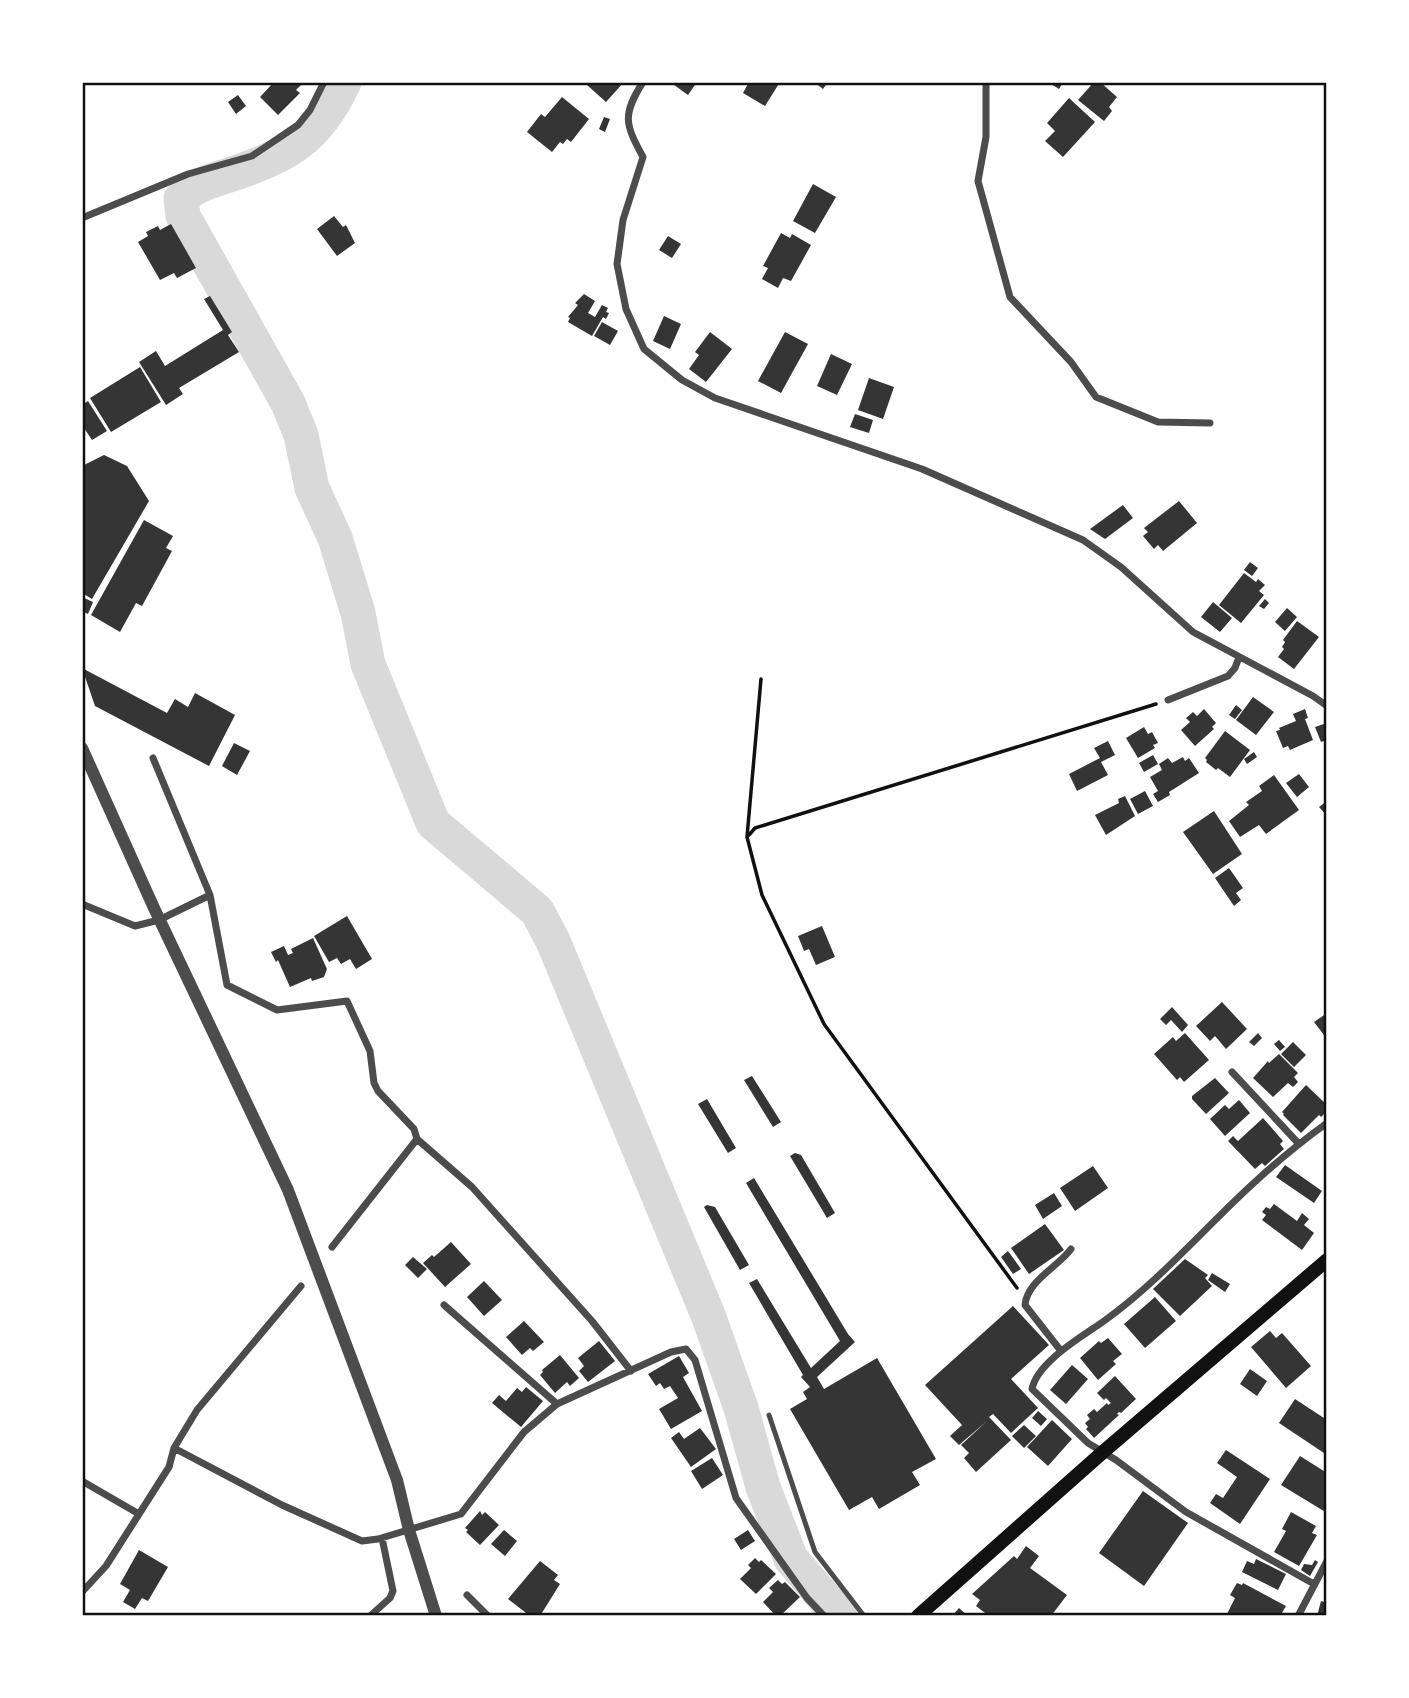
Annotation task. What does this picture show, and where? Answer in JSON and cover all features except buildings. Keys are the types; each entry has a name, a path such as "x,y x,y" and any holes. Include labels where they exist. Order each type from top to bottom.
{"main road":[{"path":"918,1616 1327,1259"}],"street":[{"path":"82,218 188,174 252,156 298,125 310,110 324,82"},
{"path":"643,82 631,102 628,129 643,157 623,220 617,264 626,309 644,349 682,380 715,398 922,469 1083,540 1121,567 1193,632 1327,706"},
{"path":"986,82 986,137 978,181 1010,297 1071,362 1096,397 1158,422 1210,423"},
{"path":"1168,701 1228,676 1236,668 1239,657"},
{"path":"82,748 159,920 288,1190 397,1480 409,1530 436,1616"},
{"path":"153,758 210,895 227,985 277,1010 347,1001 370,1051 374,1083 378,1091 414,1129 417,1139 472,1188 592,1321 631,1371"},
{"path":"82,904 135,926 159,920 210,895"},
{"path":"1232,1072 1299,1144"},
{"path":"1314,1584 1186,1512 1116,1460 1088,1443 1032,1389 1034,1381 1061,1351 1111,1316 1165,1271 1255,1181 1327,1123"},
{"path":"332,1247 417,1139"},
{"path":"1061,1351 1025,1305 1025,1297 1072,1249"},
{"path":"82,1592 106,1566 169,1467 174,1448 197,1409 301,1286"},
{"path":"444,1306 557,1404"},
{"path":"174,1448 282,1505 362,1541 382,1538 461,1514 524,1432 557,1404 671,1352 686,1349 695,1360 736,1498 807,1598 824,1616"},
{"path":"82,1481 139,1514"},
{"path":"370,1616 390,1598 393,1591 382,1538"},
{"path":"1298,1616 1327,1561"},
{"path":"467,1595 488,1616"}],"lane":[{"path":"769,1415 815,1552 864,1616"}],"path":[{"path":"761,680 747,837 762,895 824,1024 1025,1297"},
{"path":"747,837 755,828 1168,701"}],"waterway":[{"path":"344,82 323,118 298,143 268,161 191,190 181,199 183,216 288,403 301,435 312,488 335,538 358,613 368,664 433,823 537,911 553,941 708,1315 741,1408 763,1487 791,1559 840,1616"}]}
